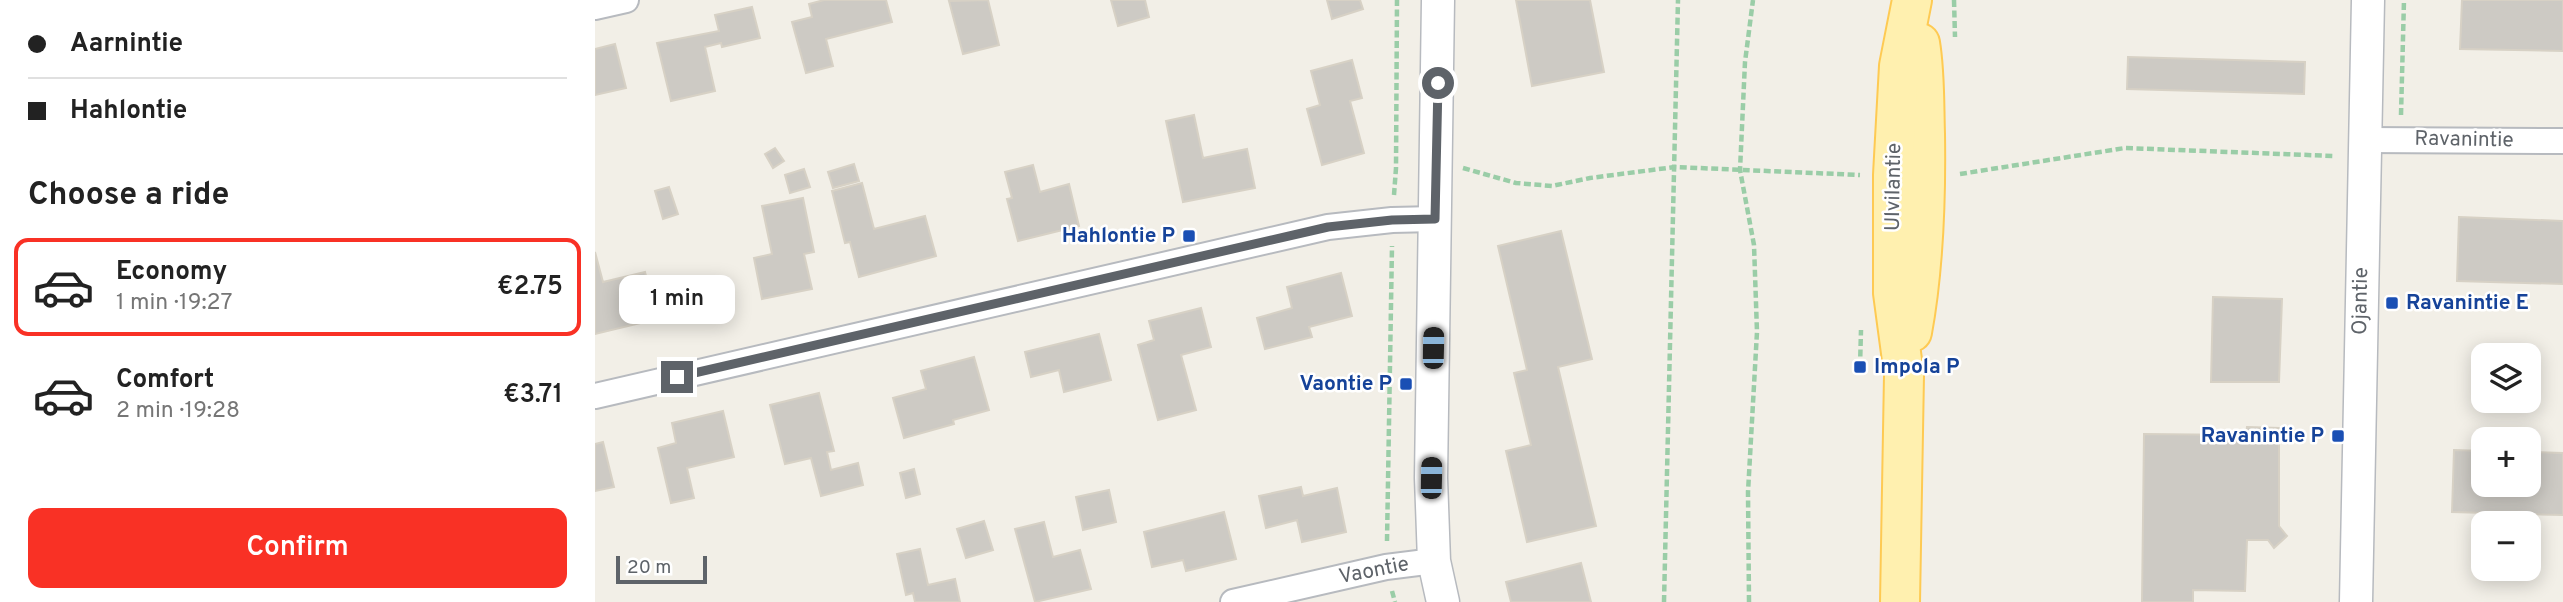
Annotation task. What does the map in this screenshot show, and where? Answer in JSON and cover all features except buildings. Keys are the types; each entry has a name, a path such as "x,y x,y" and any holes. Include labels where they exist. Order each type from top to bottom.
{"main road":[{"name":"Ulvilantie","path":"1900,602 1904,375 1893,293 1892,175 1899,66 1913,0"}],"street":[{"path":"595,7 626,0"},
{"path":"1438,0 1431,478 1434,561 1443,602"},
{"name":"Ojantie","path":"2356,602 2368,0"},
{"name":"Ravanintie","path":"2365,140 2563,141"},
{"path":"595,396 1328,227 1392,220 1435,219"},
{"name":"Vaontie","path":"1233,602 1386,567 1434,561"}],"path":[{"path":"1395,602 1386,567 1392,220 1396,168 1397,0"},
{"path":"1664,602 1678,0"},
{"path":"1749,602 1748,492 1757,332 1754,245 1740,170 1745,62 1753,0"}],"place":[{"name":"Hahlontie P","path":"1189,236"},
{"name":"Ravanintie E","path":"2392,303"},
{"name":"Impola P","path":"1860,367"},
{"name":"Vaontie P","path":"1406,384"},
{"name":"Ravanintie P","path":"2338,436"}],"route":[{"path":"677,377 1328,227 1392,220 1435,219 1438,83"}]}
